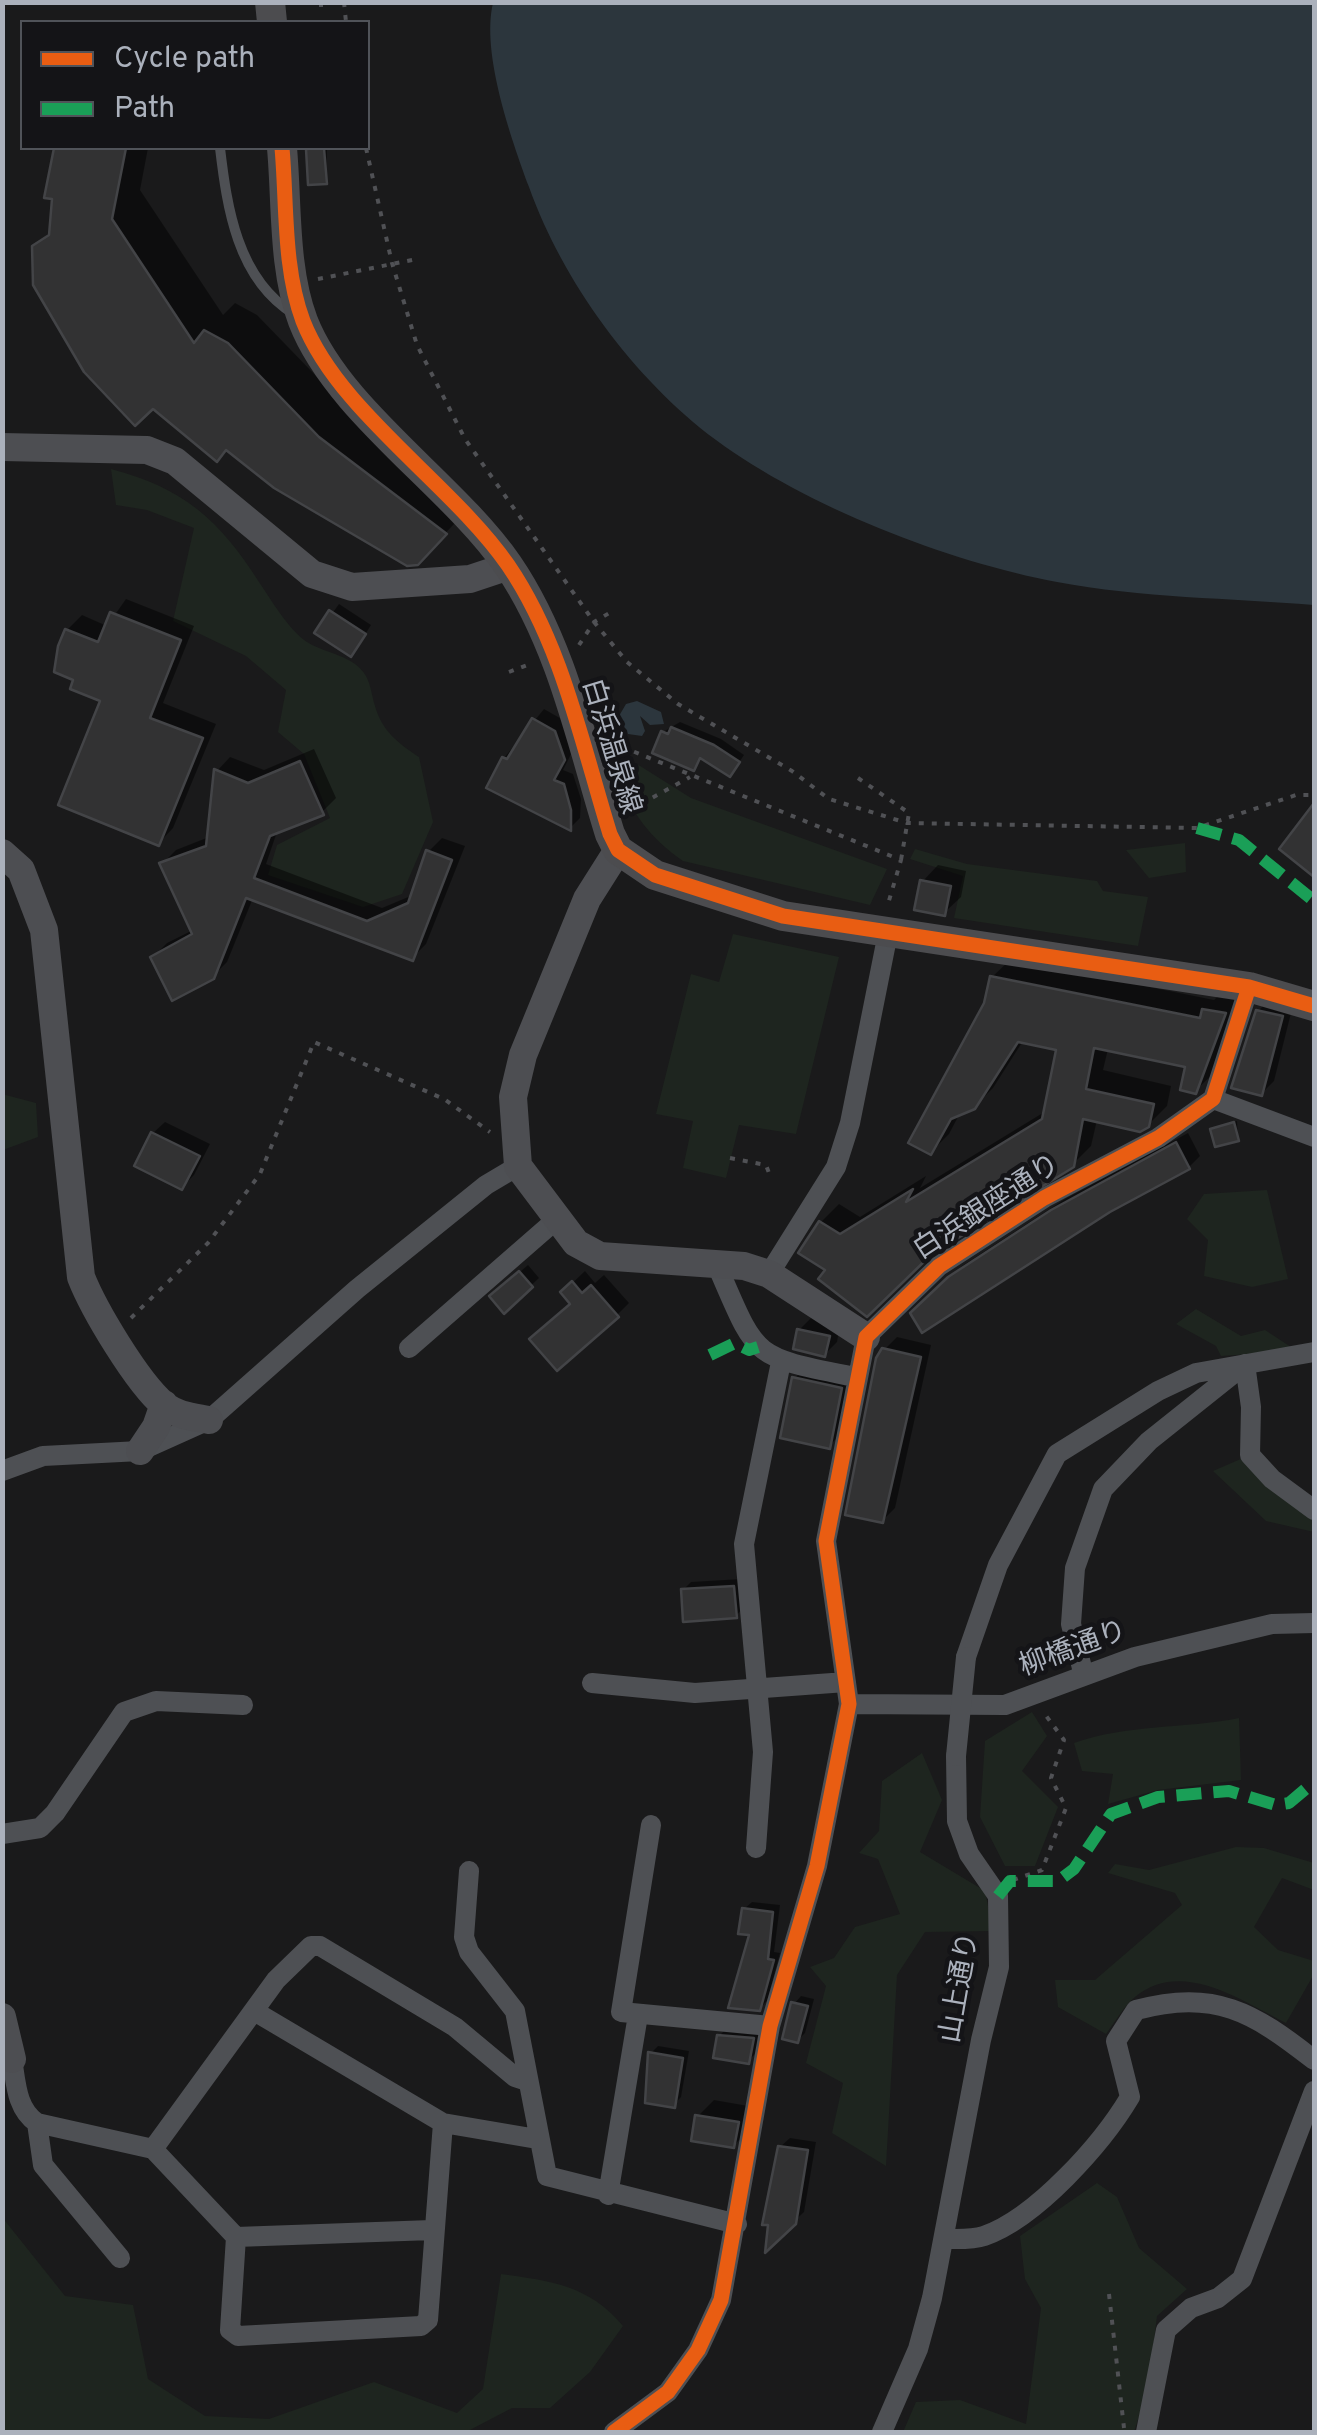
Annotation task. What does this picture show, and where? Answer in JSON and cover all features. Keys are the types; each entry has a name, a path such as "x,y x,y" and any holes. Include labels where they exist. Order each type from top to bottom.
{"main road":[{"name":"白浜温泉線","path":"282,150 294,285 303,320 323,357 356,399 483,531 509,566 555,656 618,850 655,875 783,916 886,922 1249,986 1314,1006"}],"street":[{"path":"2,447 147,450 175,461 312,574 352,588 470,579 509,566"},
{"path":"614,2432 668,2392 698,2350 721,2300 770,2026 817,1866 849,1704 826,1541 855,1377 866,1337 768,1274 716,1263 600,1256 576,1243 518,1166 513,1096 523,1055 586,900 618,850"},
{"path":"2,853 20,870 44,930 82,1277 92,1305 164,1404 182,1415 210,1420"},
{"path":"768,1274 836,1168 850,1123 886,922"},
{"path":"1249,986 1213,1099 1314,1136"},
{"name":"白浜銀座通り","path":"866,1337 938,1266 1044,1198 1158,1138 1213,1099"},
{"path":"2,1472 42,1456 140,1451 210,1420 372,1277 486,1185 518,1166"},
{"path":"409,1348 557,1218"},
{"path":"716,1263 754,1344 780,1362 855,1377"},
{"name":"山上通り","path":"882,2432 918,2349 945,2239 980,2040 999,1967 1002,1923 998,1896 969,1854 957,1821 956,1756 966,1657 998,1565 1046,1468 1057,1454 1158,1391 1196,1373 1314,1352"},
{"path":"756,1848 764,1752 744,1544 780,1362"},
{"path":"1083,1672 1071,1624 1075,1568 1103,1489 1149,1441 1245,1364 1252,1407 1250,1455 1272,1480 1314,1510"},
{"path":"140,1451 156,1428 164,1404"},
{"name":"柳橋通り","path":"849,1704 1006,1705 1031,1698 1083,1672 1272,1624 1314,1623"},
{"path":"592,1683 695,1694 846,1682"},
{"path":"2,1834 40,1828 55,1813 124,1712 156,1700 243,1705"},
{"path":"651,1825 620,2012 770,2026"},
{"path":"469,1871 464,1937 469,1952 515,2012 547,2176 608,2195 737,2224"},
{"path":"154,2149 254,2011 310,1946 320,1946 454,2027 515,2077 527,2081"},
{"path":"945,2239 983,2237 1032,2206 1076,2167 1119,2116 1130,2097 1116,2040 1136,2010 1177,1999 1222,2005 1275,2029 1314,2060"},
{"path":"254,2011 443,2123 537,2139"},
{"path":"608,2195 638,2015"},
{"path":"2,2017 26,2116 36,2123 154,2149 236,2237 230,2330 238,2336 420,2326 428,2320 443,2123"},
{"path":"1146,2432 1166,2330 1192,2308 1218,2298 1242,2278 1314,2091"},
{"path":"36,2123 43,2165 120,2258"},
{"path":"236,2237 432,2230"}],"lane":[{"path":"220,150 232,226 266,288 303,320"}],"path":[{"path":"366,150 392,263 418,345 465,439 594,622 650,684 678,704 792,771 830,799 907,824 1198,828 1296,795 1314,794"},
{"path":"294,285 417,258"},
{"path":"570,650 578,646 594,622 611,612"},
{"path":"509,672 537,661"},
{"path":"600,740 901,860"},
{"path":"626,812 690,777"},
{"path":"858,778 906,808 901,860 886,922"},
{"path":"112,1334 208,1243 260,1174 314,1042 444,1099 492,1134 513,1136"},
{"path":"730,1158 766,1165 769,1173"},
{"path":"1010,1882 1042,1870 1066,1808 1051,1778 1064,1740 1031,1698"},
{"path":"1109,2294 1124,2432"}],"shaded area":[{"path":"493,3 1314,3 1314,605 1089,587 971,561 835,509 716,440 657,388 604,326 543,223 514,145 494,70 490,23"},
{"path":"111,469 159,486 197,509 229,540 300,636 354,664 366,676 382,723 419,757 433,822 402,894 363,907 268,875 277,845 330,818 304,754 278,732 286,690 246,656 173,621 194,528 147,510 116,505"},
{"path":"637,701 661,712 664,724 650,725 640,716 645,731 642,736 628,734 619,716 626,704"},
{"path":"637,764 691,798 887,869 870,905 683,861 652,834 629,801 618,775"},
{"path":"1185,843 1186,872 1149,878 1126,850"},
{"path":"915,849 967,864 1097,881 1103,891 1148,897 1138,946 954,918 963,876 910,859"},
{"path":"733,934 839,957 796,1134 739,1125 726,1178 683,1168 693,1121 656,1114 691,974 719,982"},
{"path":"2,1094 36,1103 38,1137 3,1150"},
{"path":"1267,1190 1288,1279 1252,1287 1204,1276 1208,1240 1187,1219 1204,1194"},
{"path":"1196,1309 1241,1336 1265,1330 1297,1351 1221,1356 1216,1346 1176,1324"},
{"path":"1250,1455 1314,1510 1314,1532 1266,1521 1213,1471"},
{"path":"1032,1712 1047,1736 1022,1771 1058,1807 1035,1866 1005,1866 980,1817 985,1741"},
{"path":"1239,1718 1241,1780 1158,1790 1108,1804 1113,1774 1082,1771 1074,1743 1114,1733"},
{"path":"922,1753 942,1800 920,1852 985,1891 993,1931 925,1932 897,1975 886,2166 832,2133 843,2083 806,2063 826,1986 810,1967 834,1958 855,1927 900,1914 878,1859 859,1853 879,1831 882,1781"},
{"path":"1236,1847 1264,1848 1314,1863 1314,1890 1282,1878 1254,1927 1278,1950 1314,1961 1314,1974 1286,2023 1231,1995 1192,1982 1153,1986 1123,2009 1106,2034 1058,2007 1055,1980 1095,1980 1182,1905 1175,1893 1108,1873 1115,1864 1149,1870"},
{"path":"1097,2183 1117,2197 1139,2248 1187,2289 1157,2316 1148,2388 1134,2432 903,2432 916,2402 960,2400 1026,2424 1041,2308 1025,2279 1020,2236"},
{"path":"2,2217 65,2296 133,2305 148,2379 205,2416 269,2419 374,2382 457,2413 483,2389 501,2274 583,2293 623,2326 590,2372 550,2408 512,2408 466,2432 3,2432"}],"building":[{"path":"54,150 126,150 112,219 194,343 204,330 228,343 319,437 447,534 418,565 407,566 274,488 226,450 217,462 153,409 135,426 84,372 33,285 32,246 49,235 52,199 44,198"},
{"path":"306,150 324,150 327,184 308,185"},
{"path":"329,610 366,634 351,657 314,633"},
{"path":"110,612 181,640 150,718 203,738 159,846 58,805 100,701 70,689 73,680 54,672 58,646 65,629 98,642"},
{"path":"532,718 555,731 565,760 554,780 564,784 571,810 571,831 486,788 502,757 507,759"},
{"path":"671,727 714,745 740,762 730,777 700,758 694,771 652,753 661,731 668,734"},
{"path":"300,761 324,815 270,836 254,878 367,921 408,903 426,850 452,860 413,961 246,898 214,979 172,1001 150,957 192,934 159,863 206,846 214,769 248,783"},
{"path":"1314,803 1314,877 1279,849"},
{"path":"920,880 951,886 945,916 914,910"},
{"path":"990,976 1200,1018 1202,1009 1226,1013 1196,1094 1180,1090 1185,1067 1094,1048 1086,1089 1154,1104 1149,1127 1140,1132 1083,1119 1074,1167 932,1254 867,1317 818,1279 825,1270 798,1253 819,1221 840,1234 913,1189 906,1202 1042,1119 1056,1050 1018,1042 975,1109 951,1119 931,1155 908,1143 984,1003"},
{"path":"1256,1010 1283,1016 1262,1096 1231,1088"},
{"path":"1234,1122 1239,1141 1215,1147 1210,1129"},
{"path":"151,1132 200,1156 182,1190 134,1166"},
{"path":"1176,1142 1190,1169 1110,1212 922,1333 910,1313 948,1277 1051,1210"},
{"path":"519,1271 533,1287 504,1314 489,1296"},
{"path":"572,1281 582,1293 591,1285 619,1317 557,1371 529,1339 570,1304 560,1292"},
{"path":"797,1329 830,1336 825,1357 793,1349"},
{"path":"882,1348 921,1357 883,1523 845,1515 876,1358"},
{"path":"792,1377 842,1388 830,1449 780,1438"},
{"path":"734,1586 737,1618 683,1622 681,1589"},
{"path":"742,1908 773,1912 768,1959 774,1960 760,2011 728,2008 749,1935 738,1934"},
{"path":"791,2002 808,2006 798,2043 782,2039"},
{"path":"717,2035 754,2038 749,2064 713,2058"},
{"path":"648,2052 683,2058 675,2108 645,2103"},
{"path":"695,2115 739,2122 734,2148 691,2141"},
{"path":"778,2146 808,2150 796,2224 765,2253 768,2225 762,2225"}],"marked path":[{"path":"1197,828 1239,840 1314,901"},
{"path":"710,1355 735,1343 749,1350 758,1347"},
{"path":"998,1896 1010,1881 1058,1881 1074,1869 1111,1814 1158,1797 1229,1791 1276,1805 1289,1803 1314,1782"}],"cycle path":[{"path":"282,150 289,257 303,321 342,386 485,535 527,596 557,661 618,850 655,875 783,916 1249,987 1314,1006"},
{"path":"614,2432 668,2392 698,2350 721,2300 770,2026 817,1866 849,1704 826,1541 866,1337 939,1266 1044,1198 1158,1138 1213,1099 1249,987"}]}
